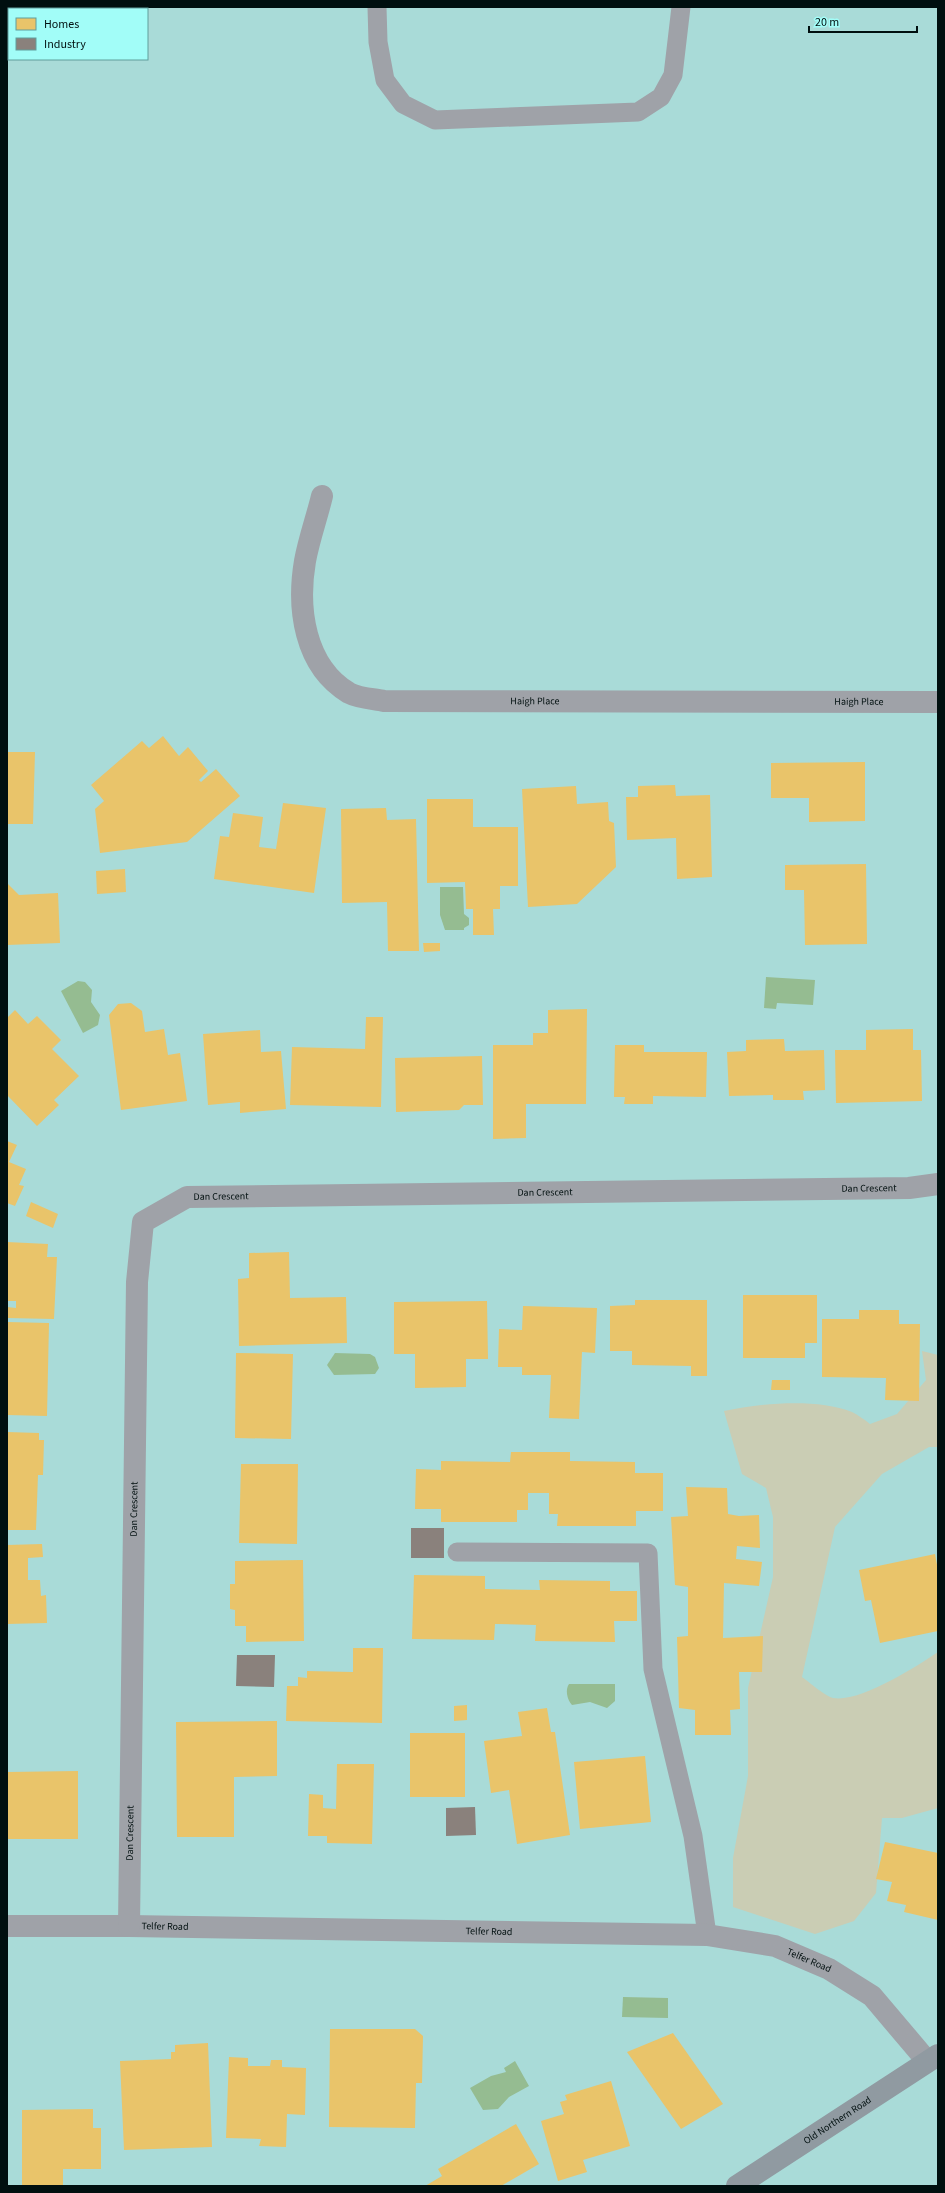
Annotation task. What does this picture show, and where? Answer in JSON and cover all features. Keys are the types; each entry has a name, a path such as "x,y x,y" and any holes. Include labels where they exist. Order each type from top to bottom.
{"main road":[{"name":"Old Northern Road","path":"737,2186 932,2058"}],"street":[{"name":"Haigh Place","path":"322,496 305,562 303,610 309,645 325,672 349,693 384,701 938,702"},
{"name":"Dan Crescent","path":"129,1926 137,1282 142,1222 187,1197 909,1188 938,1184"},
{"name":"Telfer Road","path":"7,1926 129,1926 707,1935 775,1946 829,1969 872,1996 932,2058"}],"lane":[{"path":"377,7 378,42 385,80 403,104 435,120 638,112 660,97 673,76 681,7"},
{"path":"457,1552 648,1553 653,1669 693,1836 707,1935"}],"shaded area":[{"path":"440,887 463,887 464,914 469,918 469,925 464,928 464,930 445,930 440,915"},
{"path":"766,977 815,980 813,1005 777,1003 776,1009 764,1008"},
{"path":"78,981 85,982 92,990 91,1002 100,1015 98,1025 83,1033 61,991"},
{"path":"922,1351 938,1355 938,1447 929,1447 882,1474 835,1527 802,1677 830,1697 844,1698 872,1690 938,1652 938,1808 902,1818 882,1818 876,1893 854,1921 815,1934 733,1907 733,1858 748,1776 748,1688 773,1577 773,1517 766,1488 742,1474 724,1411 772,1404 806,1403 838,1408 852,1412 870,1424 897,1414 926,1380"},
{"path":"335,1353 370,1354 375,1357 379,1368 375,1374 334,1375 327,1365"},
{"path":"569,1684 615,1684 615,1701 607,1708 590,1702 572,1705 567,1694"},
{"path":"623,1997 668,1998 668,2018 622,2017"},
{"path":"515,2061 529,2086 509,2097 498,2109 483,2110 470,2088 491,2076 506,2072 504,2068"}],"building: Homes":[{"path":"163,736 179,756 188,747 208,771 199,780 201,782 216,769 240,796 187,842 100,853 95,809 104,801 91,785 142,741 149,748"},
{"path":"7,752 35,752 33,824 7,824"},
{"path":"865,762 865,821 809,822 809,798 771,798 771,763"},
{"path":"675,785 676,796 710,795 712,877 677,879 676,838 627,840 626,797 638,797 638,786"},
{"path":"576,786 577,804 608,802 609,821 614,823 616,867 577,904 528,907 522,789"},
{"path":"427,799 473,799 473,827 518,827 518,886 500,886 500,909 493,909 494,935 473,935 473,909 466,909 465,882 427,883"},
{"path":"283,803 326,808 314,893 214,879 220,836 229,837 233,813 263,817 259,847 276,849"},
{"path":"386,808 387,820 416,819 419,951 388,951 387,902 342,903 341,809"},
{"path":"866,864 867,944 805,945 804,890 785,890 785,865"},
{"path":"125,869 126,892 97,894 96,871"},
{"path":"7,883 19,895 58,893 60,943 7,945"},
{"path":"423,943 440,943 440,951 424,952"},
{"path":"131,1003 142,1011 145,1032 164,1029 168,1055 180,1053 187,1101 121,1110 109,1015 118,1004"},
{"path":"587,1009 586,1104 526,1104 526,1138 493,1139 493,1045 533,1045 533,1033 548,1033 548,1010"},
{"path":"15,1010 28,1024 37,1016 61,1040 52,1049 79,1076 54,1100 59,1105 37,1126 7,1095 7,1018"},
{"path":"366,1017 383,1017 381,1107 290,1105 292,1047 365,1049"},
{"path":"913,1029 913,1050 921,1050 922,1101 836,1103 835,1050 866,1050 866,1030"},
{"path":"260,1030 261,1052 281,1051 286,1109 240,1113 240,1102 208,1105 203,1034"},
{"path":"784,1039 785,1051 824,1050 825,1090 803,1091 804,1100 773,1100 773,1095 729,1096 727,1052 746,1051 746,1040"},
{"path":"615,1045 644,1045 644,1052 707,1052 706,1097 653,1096 653,1104 624,1104 625,1097 614,1097"},
{"path":"482,1056 483,1105 464,1105 459,1110 396,1112 395,1058"},
{"path":"7,1141 17,1145 9,1162 26,1169 19,1185 24,1186 15,1206 7,1203"},
{"path":"31,1202 58,1214 53,1228 26,1216"},
{"path":"7,1242 48,1244 47,1257 57,1257 54,1319 7,1318 7,1307 16,1308 16,1301 7,1301"},
{"path":"289,1252 290,1298 346,1297 347,1343 239,1346 238,1279 249,1278 249,1253"},
{"path":"743,1295 817,1295 817,1343 805,1343 805,1358 743,1358"},
{"path":"635,1300 707,1300 707,1376 691,1376 691,1366 632,1365 632,1351 610,1351 610,1306 635,1305"},
{"path":"487,1301 488,1359 466,1359 466,1387 415,1388 415,1354 394,1354 394,1302"},
{"path":"523,1306 597,1308 595,1353 582,1352 579,1419 549,1418 551,1375 522,1375 522,1367 498,1367 499,1329 522,1330"},
{"path":"859,1310 899,1310 899,1324 920,1324 919,1401 885,1400 886,1378 822,1377 822,1319 859,1319"},
{"path":"7,1322 49,1323 47,1416 7,1415"},
{"path":"236,1353 293,1354 291,1439 235,1438"},
{"path":"772,1380 790,1380 790,1390 771,1390"},
{"path":"7,1432 39,1433 39,1440 44,1440 43,1475 38,1475 36,1530 7,1530"},
{"path":"511,1452 570,1452 570,1461 635,1462 635,1473 663,1473 663,1511 636,1511 636,1526 557,1526 558,1514 549,1514 549,1493 528,1493 528,1510 517,1510 517,1522 441,1522 441,1509 415,1509 416,1469 441,1470 441,1461 510,1462"},
{"path":"241,1464 298,1464 297,1544 239,1543"},
{"path":"686,1487 727,1488 728,1514 739,1516 759,1515 760,1548 737,1546 736,1559 762,1562 759,1586 724,1583 723,1638 763,1636 762,1672 739,1672 740,1709 730,1710 731,1735 695,1735 695,1710 679,1708 677,1637 688,1636 688,1587 675,1585 671,1517 688,1516"},
{"path":"42,1544 43,1557 28,1558 28,1580 40,1580 41,1596 46,1595 47,1623 7,1624 7,1545"},
{"path":"935,1554 938,1570 938,1631 880,1643 871,1600 865,1601 859,1570"},
{"path":"303,1560 304,1641 246,1642 246,1626 235,1626 235,1610 230,1609 230,1584 235,1584 235,1561"},
{"path":"414,1575 485,1576 485,1589 540,1590 539,1580 610,1581 610,1591 637,1591 637,1621 614,1621 615,1642 535,1641 536,1625 495,1624 494,1640 412,1639"},
{"path":"353,1648 383,1648 382,1723 286,1721 287,1686 298,1686 298,1677 307,1678 307,1671 353,1672"},
{"path":"467,1705 467,1720 454,1721 454,1706"},
{"path":"547,1708 551,1732 555,1732 570,1835 517,1844 509,1790 491,1793 484,1741 522,1736 518,1712"},
{"path":"277,1721 277,1776 234,1777 234,1837 177,1837 176,1722"},
{"path":"410,1733 465,1733 465,1797 410,1797"},
{"path":"645,1756 651,1822 580,1829 574,1762"},
{"path":"337,1764 374,1764 372,1844 327,1843 327,1836 308,1836 309,1794 323,1795 323,1808 336,1809"},
{"path":"78,1771 78,1839 7,1839 7,1772"},
{"path":"885,1842 938,1853 938,1920 904,1912 906,1905 887,1901 892,1882 876,1879"},
{"path":"330,2029 415,2029 423,2036 422,2083 416,2083 415,2128 329,2127"},
{"path":"673,2033 723,2104 681,2129 627,2052"},
{"path":"208,2043 212,2147 124,2150 120,2061 171,2059 171,2052 175,2052 175,2045"},
{"path":"229,2057 248,2058 248,2066 270,2066 271,2060 282,2060 282,2067 306,2068 305,2115 287,2114 286,2147 259,2146 261,2139 226,2138"},
{"path":"611,2081 630,2146 583,2160 587,2172 558,2181 541,2121 564,2114 560,2102 567,2100 565,2095"},
{"path":"93,2109 93,2128 101,2128 101,2169 63,2169 63,2186 22,2186 22,2110"},
{"path":"516,2124 539,2164 501,2186 425,2186 442,2176 438,2169"}],"building: Industry":[{"path":"411,1528 444,1528 444,1558 411,1558"},
{"path":"237,1655 275,1655 274,1687 236,1686"},
{"path":"475,1807 476,1835 446,1836 446,1808"}]}
